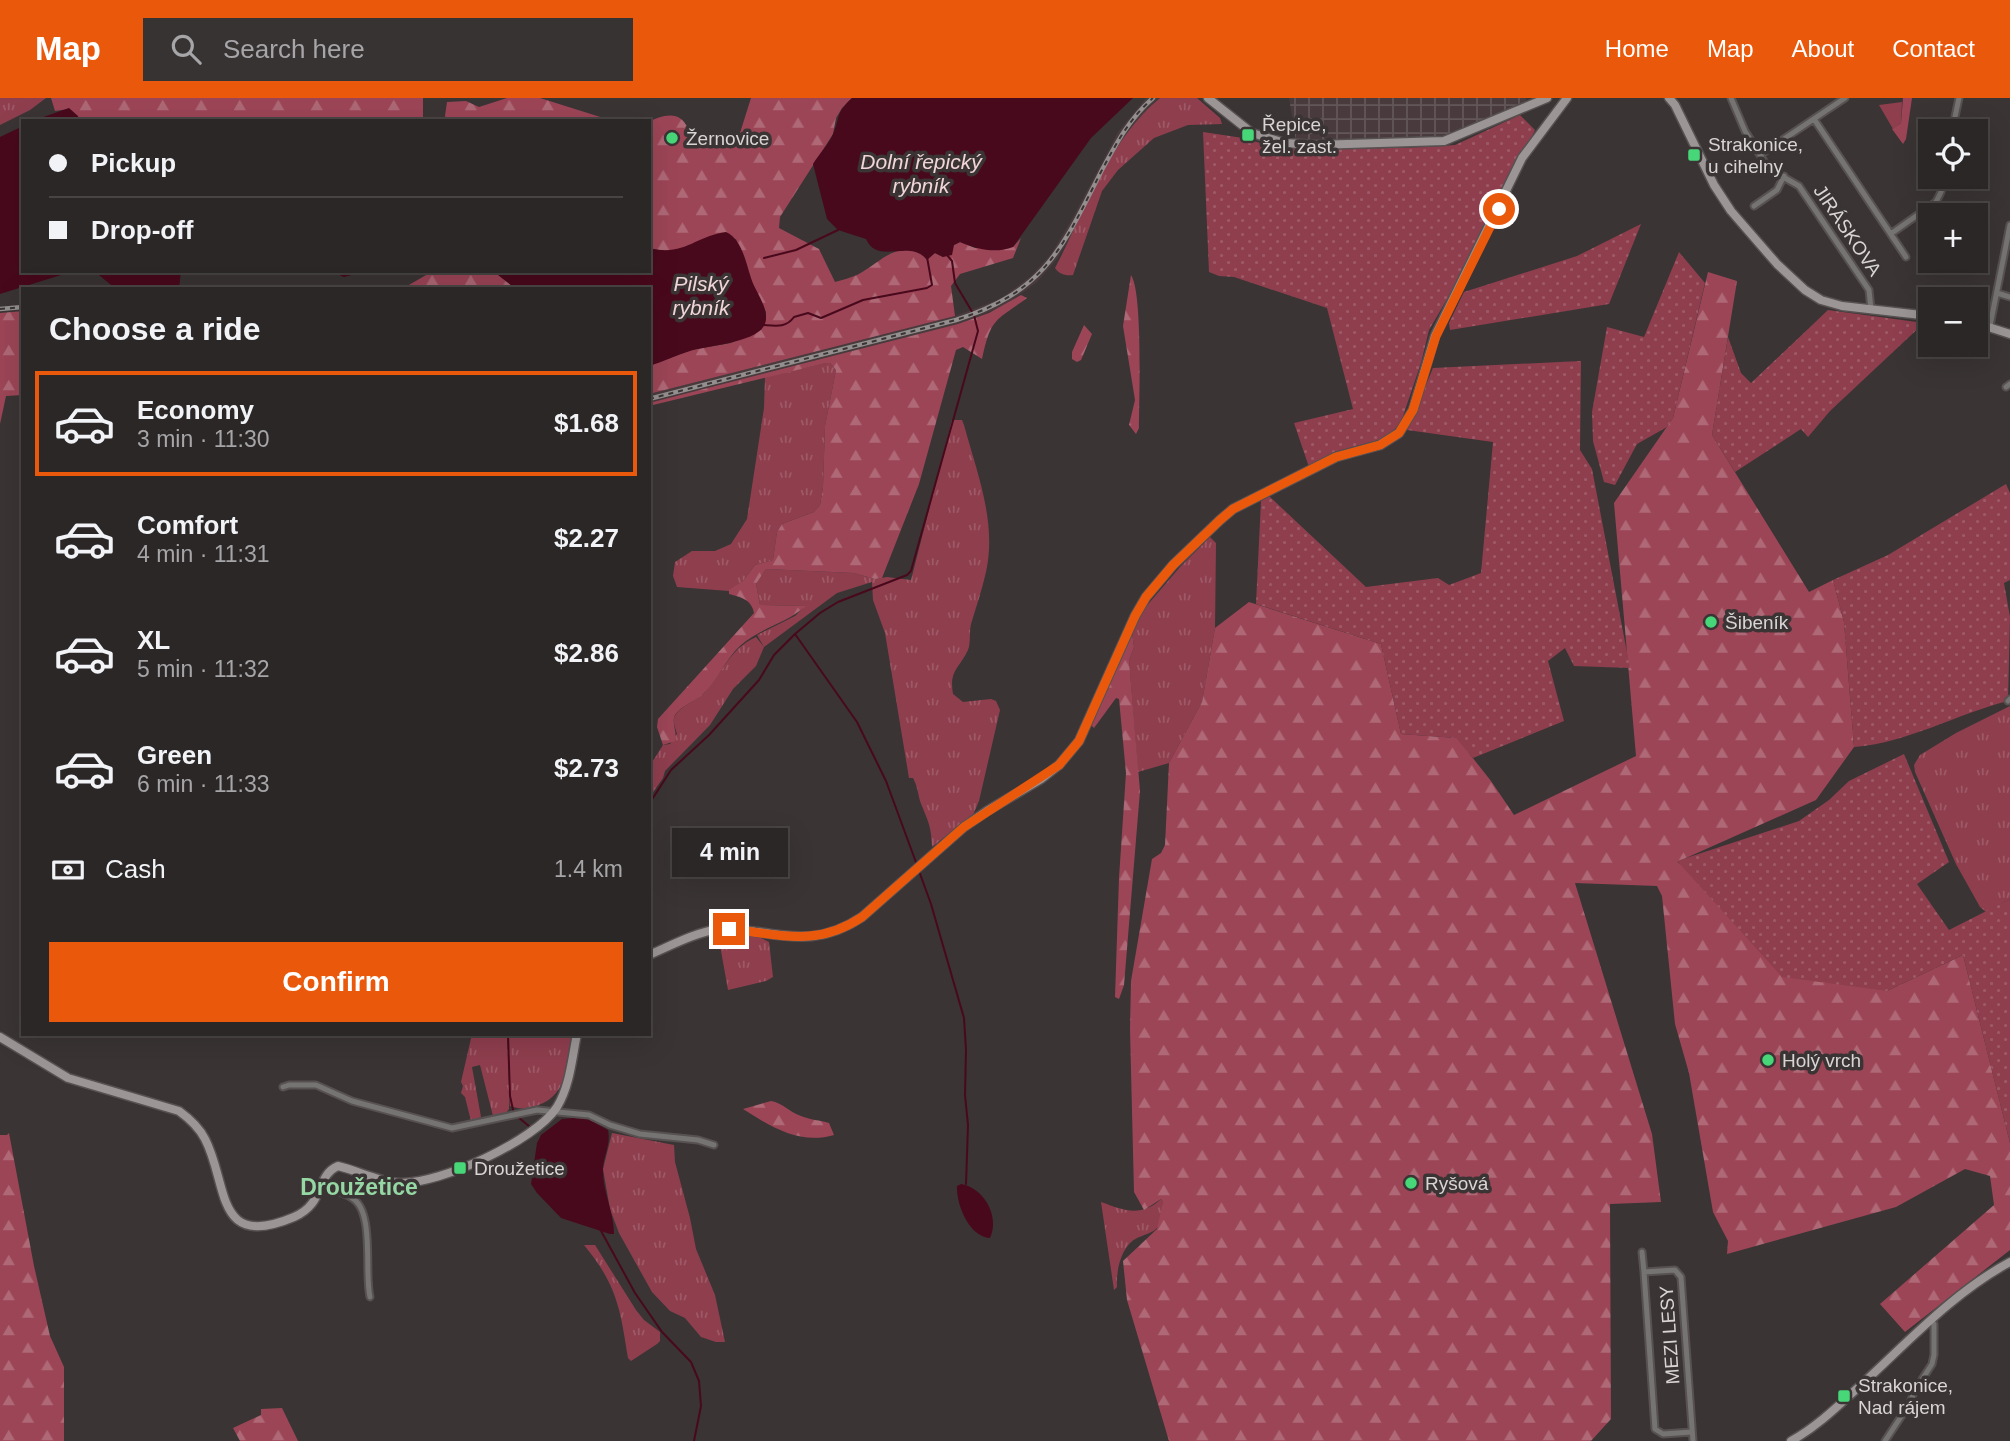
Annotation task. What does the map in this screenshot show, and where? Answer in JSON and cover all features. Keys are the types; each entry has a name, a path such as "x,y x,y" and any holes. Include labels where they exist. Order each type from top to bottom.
{"street":[{"path":"1208,98 1252,133 1285,144 1444,141 1547,98"},
{"path":"651,954 695,935 719,929 795,938 822,936 842,929 862,917 964,827 1059,765 1079,741 1135,616 1173,565 1233,509 1336,457 1391,440 1404,428 1413,410 1436,336 1522,158 1567,98"},
{"path":"1669,98 1731,211 1777,264 1814,297 1835,304 1918,315"},
{"name":"JIRÁSKOVA","path":"1731,98 1745,131 1760,155 1771,170 1799,186 1869,290 1871,309"},
{"path":"1760,155 1845,98"},
{"path":"1955,119 1959,98"},
{"path":"1814,119 1906,257"},
{"path":"1754,206 1777,190 1784,176"},
{"path":"1892,233 1936,202 1942,189"},
{"path":"2010,225 1990,326 2010,334"},
{"path":"1997,293 2010,296"},
{"path":"0,1037 68,1079 179,1111 193,1122 211,1152 230,1213 246,1225 259,1226 308,1209 317,1199 331,1169 338,1166 385,1181 403,1183 454,1171 517,1142 545,1121 566,1089 577,1036"},
{"path":"283,1087 316,1085 352,1101 452,1128 537,1110 553,1111 589,1115 640,1134 698,1140 714,1145"},
{"path":"322,1185 351,1197 360,1205 366,1221 370,1297"},
{"name":"MEZI LESY","path":"1642,1252 1655,1429 1663,1434 1692,1432"},
{"path":"1791,1441 1822,1421 1931,1320 1979,1280 2010,1262"},
{"name":"MEZI LESY","path":"1644,1272 1675,1270 1681,1277 1693,1441"},
{"path":"1885,1441 1932,1364 1934,1324 1931,1320"}],"shaded area":[{"path":"1146,98 1159,98 1125,137 1057,259 1037,282 1004,306 958,324 651,402 651,393 955,316 1000,299 1031,276 1051,254 1118,132"},
{"path":"1289,98 1526,98 1526,101 1455,134 1434,138 1296,141"}],"green space":[{"path":"0,98 46,98 30,110 0,125"},
{"path":"51,98 423,98 423,119 78,119 69,109 55,111"},
{"path":"507,98 540,98 607,119 446,119 445,116 447,102 466,101 479,107"},
{"path":"751,98 852,98 842,108 836,118 833,134 780,217 779,228 819,249 835,282 857,275 899,251 917,252 929,257 935,253 943,257 960,242 975,248 1013,247 1021,238 1013,258 960,274 951,286 955,316 651,393 651,365 691,350 731,343 761,330 766,312 753,287 736,239 670,252 651,248 651,121 673,116 681,119 700,139 715,143 730,143 740,133"},
{"path":"1160,98 1197,98 1220,118 1222,124 1188,125 1154,138 1118,170 1102,191 1073,275 1060,273 1055,268 1112,155 1142,115"},
{"path":"1903,98 1912,98 1903,144 1892,129 1901,123"},
{"path":"1902,102 1901,123 1893,129 1879,105"},
{"path":"1520,115 1535,130 1457,282 1429,330 1400,425 1382,439 1334,452 1309,467 1294,423 1353,409 1327,308 1234,277 1209,272 1203,132 1243,138 1277,148 1306,150 1427,147 1455,145"},
{"path":"1641,224 1609,304 1450,330 1449,323 1464,292 1577,256"},
{"path":"1679,252 1705,283 1673,418 1667,427 1637,444 1615,485 1604,482 1593,441 1592,412 1607,327 1644,337"},
{"path":"1708,272 1737,281 1712,435 1809,592 1833,580 1844,622 1854,747 1816,800 1677,862 1887,991 1963,955 2010,1143 2010,1250 1905,1332 1880,1304 1994,1205 1990,1176 1965,1169 1896,1207 1727,1254 1728,1241 1713,1212 1689,1073 1675,1024 1662,896 1657,886 1575,883 1652,1134 1661,1202 1610,1204 1611,1419 1591,1441 1169,1441 1127,1300 1123,1261 1157,1229 1163,1202 1161,1199 1144,1210 1134,1192 1131,981 1152,859 1161,853 1165,845 1169,763 1202,702 1215,628 1249,602 1381,644 1401,734 1457,738 1514,815 1636,756 1614,503 1673,418"},
{"path":"430,273 496,273 513,287 405,287"},
{"path":"1131,275 1135,286 1139,324 1139,428 1136,434 1129,425 1135,400 1123,326"},
{"path":"1021,295 1027,298 991,328 982,359 963,347 956,350 919,484 882,578 875,579 854,573 766,569 756,584 760,605 806,606 741,645 707,690 677,712 674,718 675,741 663,745 657,727 658,719 754,613 748,602 729,594 729,590 743,581 755,565 773,560 777,532 782,524 814,512 820,505 825,426 836,370 830,363 826,363 651,406 651,402 958,324 989,313"},
{"path":"1828,310 1918,322 1918,329 1830,411 1808,437 1801,429 1735,472 1712,435 1728,337 1741,373 1751,383"},
{"path":"21,311 21,395 6,396 0,424 0,313"},
{"path":"1084,325 1092,334 1081,360 1077,362 1072,359 1072,352"},
{"path":"1581,361 1580,450 1592,469 1630,668 1574,666 1565,648 1548,661 1564,721 1473,758 1456,738 1401,734 1381,644 1256,604 1261,501 1269,496 1366,587 1438,578 1449,585 1481,573 1493,442 1407,430 1433,368"},
{"path":"830,363 836,370 825,426 820,505 814,512 782,524 777,532 773,560 755,565 743,581 729,591 677,587 673,576 675,562 692,551 715,551 731,544 747,519 764,408 765,377"},
{"path":"952,420 962,420 964,425 980,479 989,535 986,572 971,624 969,647 952,680 953,694 963,702 991,699 996,701 1000,710 979,801 973,815 932,847 930,828 916,786 913,778 909,778 885,633 873,600 872,582 837,593 764,647 757,635 795,616 805,606 760,605 756,584 766,569 854,573 875,579 887,577 911,580"},
{"path":"2006,484 2010,493 2010,580 2004,583 2010,617 2008,701 1893,740 1854,747 1844,622 1833,580 1888,555"},
{"path":"1210,537 1216,543 1215,628 1202,702 1169,763 1138,772 1129,660 1134,647 1132,632 1144,609"},
{"path":"1132,632 1134,647 1129,660 1140,791 1124,985 1119,999 1115,997 1126,773 1119,699 1116,698 1094,728 1091,725"},
{"path":"756,637 764,647 756,666 733,689 710,725 665,771 651,795 651,764 663,745 670,744 677,734 675,715 704,693 733,655"},
{"path":"2010,706 2010,899 1986,912 1980,907 1956,864 1914,765 1920,755 1956,733"},
{"path":"1904,754 1949,862 1917,884 1949,930 2010,899 2010,1143 1963,955 1887,991 1782,977 1677,861 1799,821 1829,800 1849,781"},
{"path":"734,933 769,942 773,977 728,990 718,934"},
{"path":"472,1036 507,1036 509,1085 509,1036 573,1036 564,1079 553,1097 544,1103 526,1108 510,1106 509,1094 509,1109 505,1114 493,1116 480,1065 472,1067 481,1117 471,1121 465,1097 461,1093"},
{"path":"771,1101 804,1117 829,1123 834,1135 809,1138 798,1136 775,1128 743,1109"},
{"path":"9,1133 50,1336 64,1367 64,1441 0,1441 0,1135"},
{"path":"612,1133 674,1145 675,1162 696,1249 715,1295 725,1342 701,1337 685,1318 670,1311 652,1292 619,1233 610,1209 603,1169"},
{"path":"1161,1199 1163,1202 1159,1226 1127,1247 1121,1259 1117,1287 1114,1290 1101,1202 1132,1211 1146,1209"},
{"path":"584,1245 595,1245 636,1310 660,1332 660,1341 657,1344 631,1361 610,1285"},
{"path":"282,1408 298,1441 240,1441 233,1428 261,1415 261,1409"}],"water":[{"name":"Dolní řepický rybník","path":"852,98 1133,98 1091,138 1013,247 986,250 960,242 954,245 952,255 943,257 935,253 927,260 912,251 878,251 871,247 866,239 838,230 827,219 813,164 831,138 841,111"},
{"path":"69,108 79,119 38,119"},
{"path":"21,127 21,273 68,273 0,294 0,137"},
{"name":"Pilský rybník","path":"726,232 740,246 763,303 766,319 763,327 746,338 690,351 651,365 651,287 513,287 496,273 651,273 651,248 681,248"},
{"path":"96,273 181,273 179,287 114,287"},
{"path":"562,1119 588,1119 608,1130 603,1176 614,1234 561,1218 531,1184 537,1143 541,1135"},
{"path":"961,1184 977,1191 988,1204 993,1221 990,1238 976,1232 965,1218 957,1193 957,1186"}],"waterway":[{"path":"764,258 796,250 838,230"},
{"path":"651,801 671,770 709,735 759,680 774,655 795,634 838,602 907,575 911,571 978,331 974,315 955,283 952,261 947,255"},
{"path":"764,325 784,325 794,317 808,313 821,318 863,300 927,288 932,285 927,257"},
{"path":"338,273 344,276 355,273"},
{"path":"795,634 857,722 886,781 917,865"},
{"path":"919,871 964,1018 968,1125 966,1184"},
{"path":"508,1036 510,1096 514,1114"},
{"path":"518,1117 530,1127"},
{"path":"600,1229 635,1293 662,1332 691,1362 699,1381 701,1406 694,1441"}],"railway":[{"path":"651,398 956,320 1012,295 1032,280 1063,243 1119,140 1137,114 1153,98"},
{"path":"0,309 21,307"}],"place":[{"name":"Řepice, žel. zast.","path":"1248,135"},
{"name":"Žernovice","path":"672,138"},
{"name":"Strakonice, u cihelny","path":"1694,155"},
{"name":"Šibeník","path":"1711,622"},
{"name":"Holý vrch","path":"1768,1060"},
{"name":"Droužetice","path":"460,1168"},
{"name":"Ryšová","path":"1411,1183"},
{"name":"Strakonice, Nad rájem","path":"1844,1396"}],"district":[{"name":"Droužetice","path":"359,1187"}],"route":[{"path":"729,929 795,938 822,936 849,926 964,827 1059,765 1079,741 1135,616 1173,565 1233,509 1336,457 1391,440 1404,428 1413,410 1436,336 1499,209"}]}
